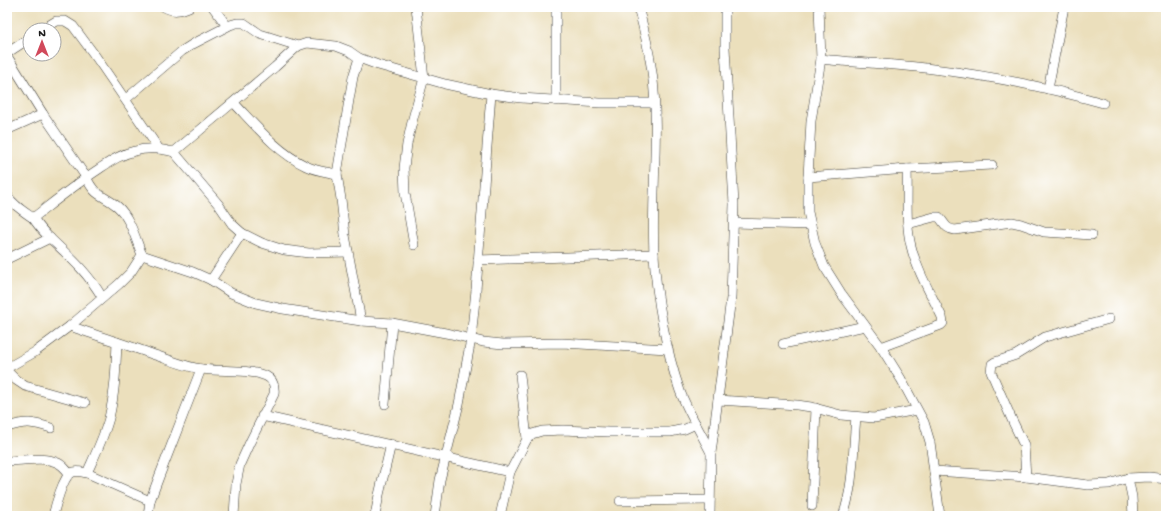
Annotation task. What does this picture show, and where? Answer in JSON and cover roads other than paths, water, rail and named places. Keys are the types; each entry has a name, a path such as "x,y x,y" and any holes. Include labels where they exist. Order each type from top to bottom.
{"street":[{"path":"164,7 171,10 180,11 189,7"},
{"path":"213,7 227,26"},
{"path":"414,245 405,193 404,168 407,144 424,78 416,7"},
{"path":"556,7 556,101"},
{"path":"638,7 650,59 654,103 654,254 659,296 668,350 680,391 711,453"},
{"path":"710,516 711,453 731,298 734,223 725,48 725,7"},
{"path":"819,7 821,59 812,121 808,177 808,212 815,243 824,266 841,293 881,347 901,379 924,422 930,442 940,516"},
{"path":"1048,89 1064,7"},
{"path":"54,22 65,21 74,26 126,99 159,149"},
{"path":"126,99 182,51 237,22 244,23 260,34 298,46"},
{"path":"174,152 234,103 298,46 307,43 336,46 378,66 465,89 491,94 556,101 654,103"},
{"path":"22,44 7,54 43,114 96,194 117,206 124,215 142,255 211,280 231,293 256,304 361,321 392,323 503,344 569,344 668,350"},
{"path":"359,58 348,100 337,174 348,252 361,321"},
{"path":"821,59 932,69 1019,82 1103,103"},
{"path":"435,516 440,480 459,404 471,339 491,94"},
{"path":"234,103 265,137 295,160 307,167 337,174"},
{"path":"7,130 43,114"},
{"path":"32,218 86,177 119,156 135,151 159,149 174,152 219,205 232,224 242,233 262,243 284,250 308,253 348,252"},
{"path":"808,177 907,168 992,165"},
{"path":"881,347 943,323 942,317 919,269 911,246 908,224 907,168"},
{"path":"7,195 20,210 32,218 50,238 82,268 96,286 102,297"},
{"path":"908,224 939,217 950,230 1012,222 1044,232 1092,235"},
{"path":"734,223 811,225"},
{"path":"211,280 242,233"},
{"path":"7,259 50,238"},
{"path":"478,260 654,254"},
{"path":"85,404 25,386 16,380 7,369 35,352 70,326 119,284 131,272 142,255"},
{"path":"1026,477 1024,445 991,372 992,364 1016,355 1045,337 1109,319"},
{"path":"385,404 392,323"},
{"path":"70,326 201,369 248,372 266,376 272,380 274,394 240,464 236,484 234,516"},
{"path":"783,344 865,326"},
{"path":"87,473 109,420 114,392 117,342"},
{"path":"148,516 150,501 172,440 201,369"},
{"path":"520,375 527,439"},
{"path":"718,400 797,404 841,415 874,418 917,410"},
{"path":"812,506 816,408"},
{"path":"262,416 510,472"},
{"path":"843,516 850,483 856,417"},
{"path":"7,427 27,422 51,428"},
{"path":"500,516 510,472 527,439 532,434 542,431 563,430 670,432 685,429 696,424"},
{"path":"375,516 391,444"},
{"path":"7,461 50,461 58,463 70,474"},
{"path":"53,516 65,481 70,474 77,471 87,473 150,501"},
{"path":"934,471 1026,477 1088,485 1109,484 1128,478 1149,477 1166,479"},
{"path":"1128,478 1132,497 1133,516"},
{"path":"620,501 710,500"},
{"path":"934,516 939,506"}]}
